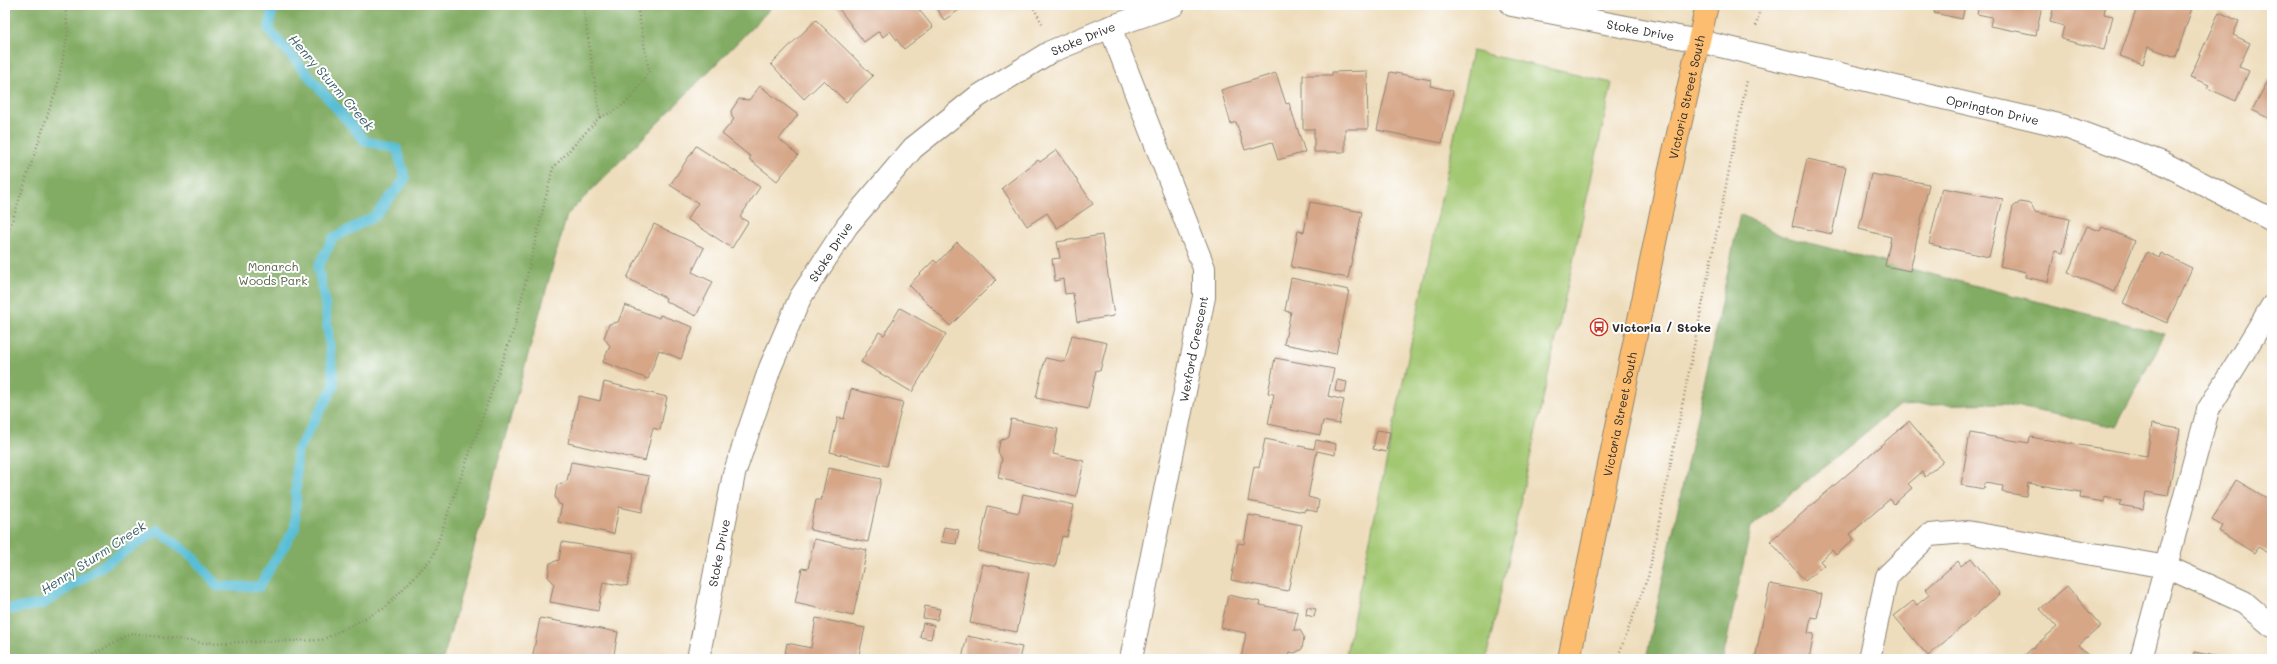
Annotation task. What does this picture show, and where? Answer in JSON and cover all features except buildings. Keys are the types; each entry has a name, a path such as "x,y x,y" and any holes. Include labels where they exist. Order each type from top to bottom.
{"main road":[{"name":"Victoria Street South","path":"1569,659 1668,182 1707,5"}],"street":[{"name":"Stoke Drive","path":"698,659 734,474 770,368 800,298 847,226 914,148 977,97 1050,52 1110,27 1174,5"},
{"name":"Stoke Drive","path":"1512,5 1699,41"},
{"name":"Wexford Crescent","path":"1110,27 1204,268 1204,297 1131,659"},
{"name":"Oprington Drive","path":"1699,41 2063,126 2164,163 2272,220"},
{"path":"2141,659 2168,567 2208,410 2272,306"},
{"path":"1869,659 1887,576 1929,535 1967,532 2168,567 2244,602 2272,626"}],"path":[{"path":"5,234 11,224 57,87 68,33 65,5"},
{"path":"583,5 600,117"},
{"path":"86,659 130,633 206,643 322,640 385,608 432,558 515,326 553,168 600,117 617,110 636,93 649,71 637,5"},
{"path":"1032,5 1045,29"},
{"path":"1756,26 1761,5"},
{"path":"1617,659 1648,577 1745,91"}],"green space":[{"name":"Monarch Woods Park","path":"5,5 774,5 567,215 443,659 5,659"},
{"path":"1472,51 1612,83 1486,659 1345,659"},
{"path":"1740,214 1782,236 2165,334 2116,427 2000,403 1898,406 1751,527 1723,659 1646,659"}],"waterway":[{"name":"Henry Sturm Creek","path":"5,610 43,604 158,530 194,558 217,586 259,587 295,528 297,451 334,386 325,303 318,267 333,238 375,216 405,179 397,149 365,141 269,30 273,5"}],"place":[{"name":"Victoria / Stoke","path":"1599,327"}]}
